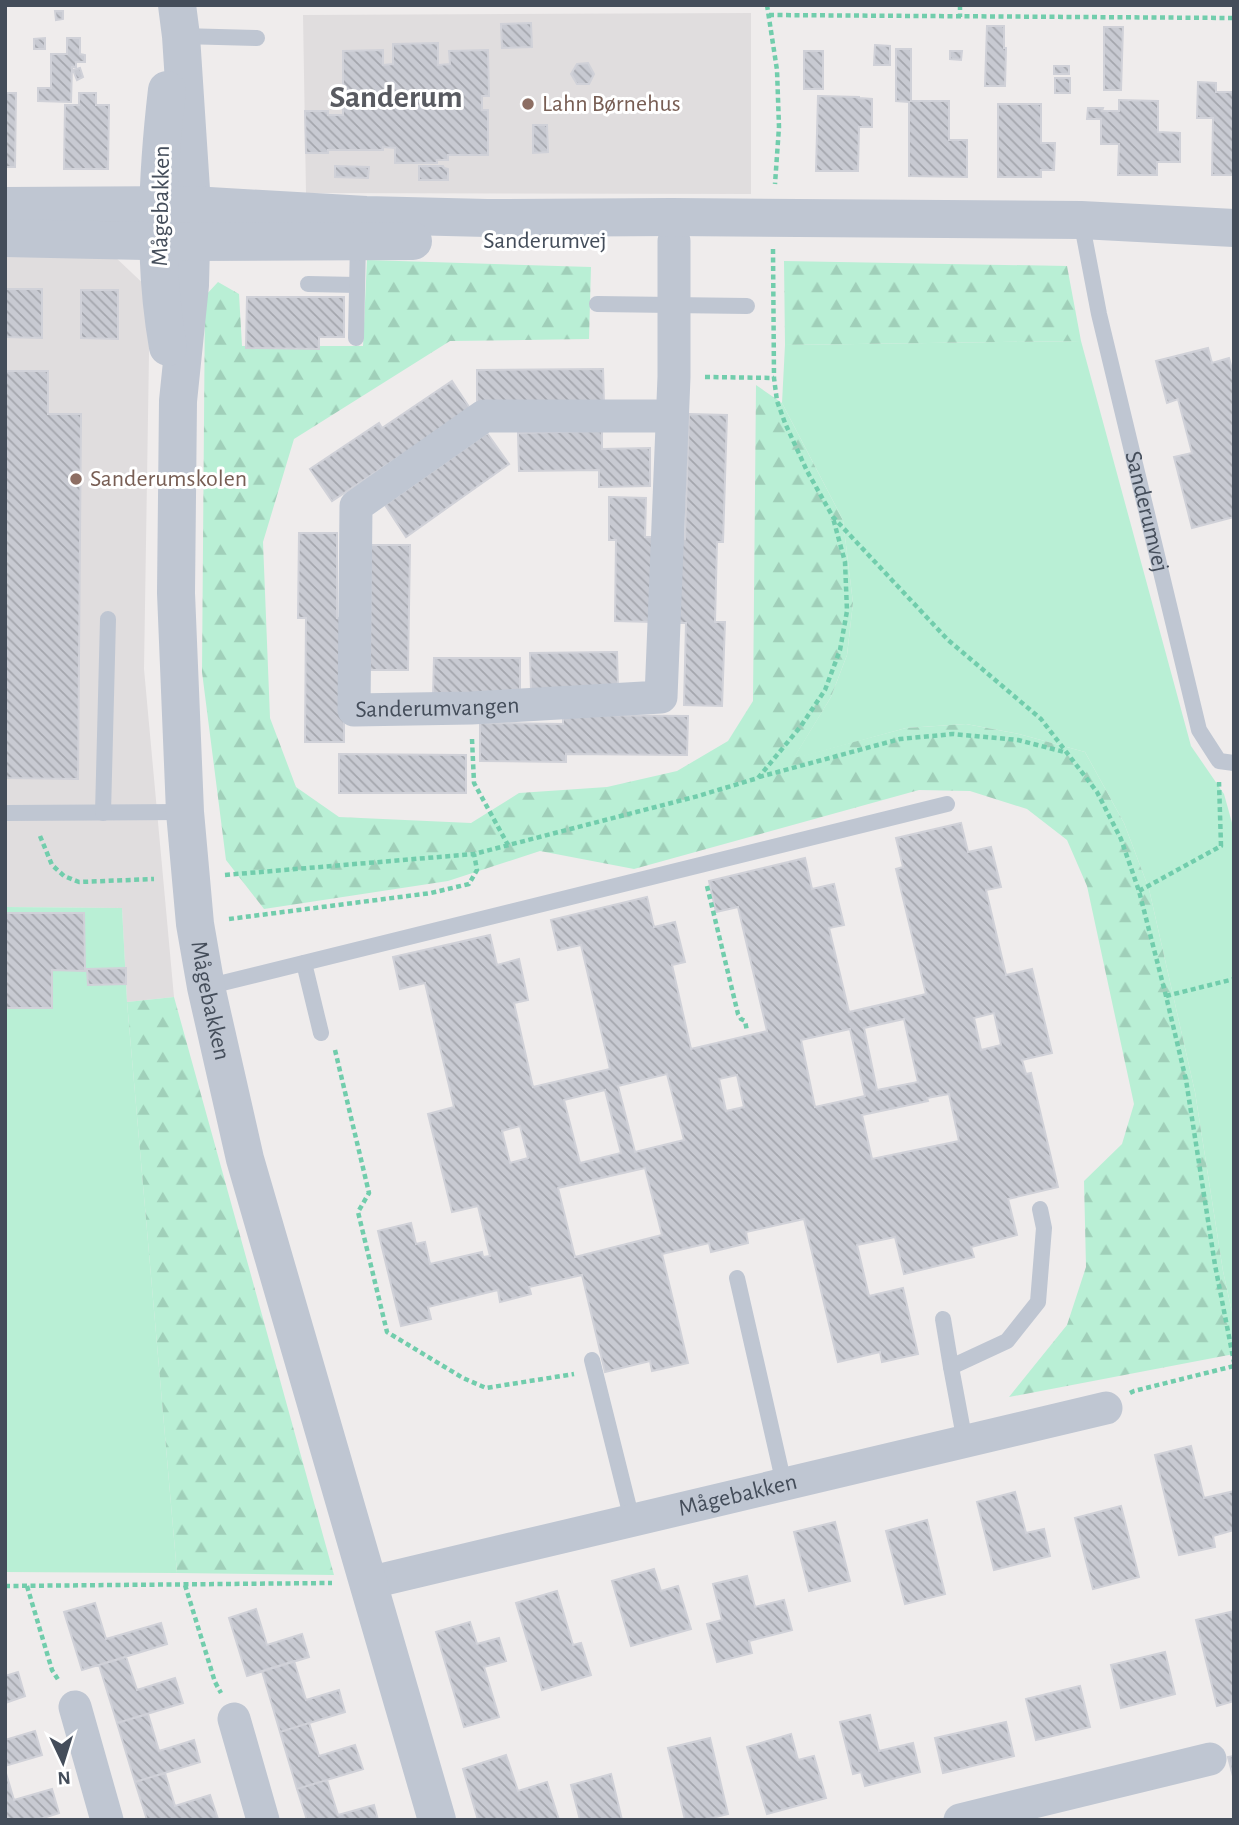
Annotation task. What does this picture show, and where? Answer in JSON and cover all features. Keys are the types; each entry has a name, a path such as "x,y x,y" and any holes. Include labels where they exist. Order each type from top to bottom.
{"street":[{"name":"Mågebakken","path":"179,17 160,147 175,223 167,342 178,401 176,593 185,812 195,924 206,987 245,1159 437,1820"},
{"name":"Sanderumvej","path":"5,206 358,242 674,241 773,229"},
{"name":"Sanderumvej","path":"5,238 175,223 366,215 487,218 672,217 773,229 1234,235"},
{"name":"Sanderumvej","path":"1083,232 1234,228"},
{"name":"Sanderumvangen","path":"672,415 484,416 356,506 354,710 471,708 662,697 674,377 674,241"},
{"name":"Mågebakken","path":"368,1583 1106,1408"},
{"path":"75,1707 107,1820"},
{"path":"234,1719 263,1820"},
{"path":"960,1820 1210,1759"}],"lane":[{"path":"179,17 257,37"},
{"name":"Sanderumvej","path":"1083,232 1099,314 1199,730 1226,762"},
{"path":"356,338 358,242"},
{"path":"308,284 357,285"},
{"path":"597,304 747,306"},
{"path":"103,813 108,619"},
{"path":"206,987 947,804"},
{"path":"5,813 185,812"},
{"path":"304,963 321,1033"},
{"path":"951,1367 1007,1341 1038,1302 1044,1228 1040,1209"},
{"path":"737,1278 784,1484"},
{"path":"943,1319 965,1442"},
{"path":"594,1365 632,1520"}],"path":[{"path":"767,5 777,70 779,127 773,229 774,378 777,401 785,423 807,471 833,517 948,640 1041,719 1097,792 1121,839 1139,891 1166,996 1186,1080 1215,1265 1234,1364 1133,1391 1106,1408"},
{"path":"960,5 960,17"},
{"path":"769,15 1234,18"},
{"path":"674,377 774,378"},
{"path":"758,778 801,726 825,690 840,650 847,611 845,562 833,517"},
{"path":"225,875 474,854 698,796 900,739 953,734 1018,740 1069,753"},
{"path":"473,753 474,783 508,845"},
{"path":"1139,891 1221,846 1226,762"},
{"path":"37,813 39,834 52,865 64,876 79,882 154,879"},
{"path":"195,924 431,893 469,884 477,870 474,854"},
{"path":"702,864 738,1014 745,1021 747,1031"},
{"path":"1166,996 1234,979"},
{"path":"321,1033 330,1030 369,1193 358,1212 387,1332 463,1378 486,1388 594,1365"},
{"path":"5,1586 368,1583"},
{"path":"185,1585 215,1682 234,1719"},
{"path":"27,1586 52,1670 75,1707"}],"shaded area":[{"name":"Lahn Børnehus","path":"751,13 751,194 306,193 303,15"},
{"name":"Sanderumskolen","path":"5,254 113,255 150,290 144,669 174,997 127,1002 122,908 5,907"}],"green space":[{"path":"367,260 591,267 589,339 450,341 294,439 263,542 270,718 296,787 339,817 471,823 519,793 607,787 677,771 728,741 753,701 756,385 782,403 843,520 853,603 847,655 831,697 794,758 906,728 966,724 1019,734 1085,752 1124,823 1149,889 1195,1092 1223,1271 1234,1321 1234,1354 1009,1397 1067,1325 1086,1267 1084,1181 1122,1144 1134,1104 1087,886 1067,840 1027,809 970,791 919,790 634,869 540,851 448,881 264,909 226,860 202,672 205,296 218,282 239,294 242,346 363,346"},
{"path":"784,261 1067,266 1081,341 785,345"},
{"path":"1081,341 1191,746 1224,794 1234,830 1234,1321 1223,1271 1195,1092 1149,889 1124,823 1085,752 1019,734 966,724 906,728 793,759 831,697 847,655 853,603 843,520 782,403 785,345"},
{"path":"5,907 122,908 127,1002 177,1573 5,1572"},
{"path":"174,997 334,1575 177,1573 127,1002"}],"building":[{"path":"55,11 63,11 63,19 56,20"},
{"path":"531,23 532,47 502,48 501,24"},
{"path":"987,26 1004,26 1005,86 985,86"},
{"path":"1104,27 1123,27 1121,90 1104,90"},
{"path":"45,38 45,49 34,49 34,39"},
{"path":"67,38 80,38 80,54 85,55 85,62 76,62 76,67 72,67 71,102 38,101 38,88 51,88 51,54 67,54"},
{"path":"438,43 438,65 450,64 449,51 488,50 489,96 482,96 482,110 488,110 488,155 448,155 448,160 437,160 437,163 395,163 395,148 306,153 305,111 328,111 328,115 343,115 343,106 364,106 364,95 343,95 343,51 383,50 383,65 393,64 393,44"},
{"path":"875,45 890,46 890,65 874,65"},
{"path":"896,49 911,49 911,101 949,101 949,140 967,140 967,177 909,176 909,102 896,101"},
{"path":"804,51 823,51 823,89 804,89"},
{"path":"950,51 962,51 961,60 950,59"},
{"path":"588,63 594,74 589,84 577,84 571,74 577,64"},
{"path":"1054,66 1069,66 1069,74 1054,74"},
{"path":"80,68 83,77 77,80 73,70"},
{"path":"1055,78 1070,78 1070,93 1055,93"},
{"path":"1198,82 1216,83 1216,92 1234,92 1234,175 1212,175 1213,118 1197,118"},
{"path":"5,93 16,93 15,167 5,167"},
{"path":"79,93 96,93 96,105 109,105 108,169 64,169 65,105 79,105"},
{"path":"818,96 872,99 872,127 859,127 858,171 816,171"},
{"path":"1119,100 1158,101 1158,132 1180,133 1180,162 1157,162 1157,175 1118,175 1119,144 1101,144 1101,119 1087,119 1088,108 1119,111"},
{"path":"998,104 1041,104 1041,143 1055,143 1054,170 1041,170 1041,177 998,177"},
{"path":"533,125 547,125 548,152 533,153"},
{"path":"335,166 369,167 368,178 335,177"},
{"path":"419,166 443,166 448,169 448,180 419,180"},
{"path":"5,289 42,289 42,338 5,337"},
{"path":"81,290 118,290 118,339 81,338"},
{"path":"247,297 344,297 344,337 319,337 319,349 246,348"},
{"path":"1208,348 1212,363 1229,358 1234,377 1234,517 1192,528 1174,457 1192,453 1178,399 1167,403 1156,361"},
{"path":"603,369 604,404 477,404 477,370"},
{"path":"5,371 48,371 48,414 81,414 78,779 5,778"},
{"path":"452,381 473,413 400,456 332,501 310,469 379,423 382,428"},
{"path":"689,414 727,415 723,542 717,542 715,622 725,622 722,706 684,705 686,623 676,623 678,538 685,539"},
{"path":"602,431 602,449 650,448 650,486 599,487 599,470 519,471 518,433"},
{"path":"487,433 509,464 406,537 385,505"},
{"path":"609,497 646,498 645,537 654,537 653,622 615,621 616,540 609,540"},
{"path":"299,533 337,533 337,618 344,618 344,742 305,742 306,618 298,618"},
{"path":"371,545 410,545 408,670 370,670"},
{"path":"617,652 618,689 531,690 530,653"},
{"path":"434,658 520,658 520,698 433,697"},
{"path":"563,715 688,716 687,755 566,754 566,762 480,761 480,723 563,724"},
{"path":"339,754 466,755 466,793 339,793"},
{"path":"961,823 968,852 991,847 1001,887 986,890 1006,975 1032,969 1052,1053 1022,1060 1026,1074 1031,1073 1058,1187 1008,1199 1017,1235 971,1247 974,1257 904,1274 895,1237 857,1245 869,1296 903,1288 918,1354 882,1362 880,1352 838,1362 804,1219 746,1232 748,1243 711,1252 709,1243 662,1254 688,1363 652,1371 650,1361 605,1372 582,1275 529,1287 531,1294 500,1302 498,1290 428,1307 431,1319 401,1326 378,1231 411,1223 416,1244 425,1242 430,1264 482,1252 483,1257 490,1256 478,1206 452,1212 428,1114 454,1107 425,983 400,989 393,957 490,935 497,965 519,959 528,1000 514,1003 533,1087 610,1069 581,945 558,950 551,920 647,897 654,927 675,922 685,962 672,965 691,1049 767,1031 738,907 716,912 709,881 805,858 812,889 834,884 844,925 829,928 849,1012 926,994 896,869 903,867 896,838","holes":["994,1013 1001,1045 981,1050 974,1018","904,1019 918,1082 877,1090 864,1028","850,1029 865,1096 815,1107 801,1040","667,1074 684,1140 635,1152 618,1086","737,1075 744,1107 726,1111 719,1079","605,1090 621,1153 580,1163 564,1100","949,1094 959,1141 872,1159 862,1115 928,1101 927,1098","520,1126 528,1158 510,1163 502,1131","645,1168 662,1235 575,1257 558,1188"]},
{"path":"5,913 84,913 85,971 52,970 52,1008 5,1008"},
{"path":"126,968 126,984 88,985 87,969"},
{"path":"1191,1446 1204,1498 1234,1491 1234,1530 1213,1536 1215,1547 1179,1555 1155,1455"},
{"path":"1015,1492 1026,1533 1044,1529 1050,1556 994,1570 977,1502"},
{"path":"1121,1506 1139,1577 1093,1589 1075,1518"},
{"path":"927,1520 945,1594 905,1604 886,1531"},
{"path":"835,1522 850,1581 809,1591 794,1532"},
{"path":"654,1569 661,1591 678,1586 691,1629 631,1646 612,1581"},
{"path":"747,1576 755,1607 784,1600 792,1630 749,1641 752,1653 717,1662 707,1624 722,1620 713,1584"},
{"path":"557,1591 573,1645 581,1643 591,1675 542,1690 516,1603"},
{"path":"95,1603 106,1639 161,1623 167,1644 82,1670 64,1612"},
{"path":"256,1609 267,1645 302,1634 309,1657 247,1676 229,1618"},
{"path":"1234,1611 1234,1701 1217,1706 1196,1620"},
{"path":"470,1622 477,1644 499,1638 506,1661 484,1667 499,1717 464,1727 436,1632"},
{"path":"1165,1652 1175,1694 1121,1708 1111,1665"},
{"path":"126,1657 137,1690 175,1678 183,1703 117,1723 99,1665"},
{"path":"294,1661 306,1700 339,1690 345,1712 280,1732 262,1671"},
{"path":"18,1672 25,1696 5,1703 5,1676"},
{"path":"1080,1686 1090,1727 1036,1740 1026,1699"},
{"path":"148,1714 159,1751 194,1740 200,1762 135,1782 117,1723"},
{"path":"870,1715 879,1751 913,1743 920,1772 865,1786 861,1772 853,1774 840,1722"},
{"path":"1006,1722 1014,1756 943,1773 935,1738"},
{"path":"309,1723 319,1756 355,1745 363,1769 297,1789 280,1732"},
{"path":"35,1731 42,1755 5,1766 5,1740"},
{"path":"791,1734 798,1760 814,1756 826,1798 767,1814 747,1747"},
{"path":"710,1738 728,1814 704,1820 685,1820 668,1748"},
{"path":"506,1755 518,1791 547,1782 559,1820 478,1820 463,1769"},
{"path":"1234,1756 1234,1780 1228,1757"},
{"path":"5,1770 14,1800 52,1789 59,1813 37,1820 5,1820"},
{"path":"165,1773 175,1806 210,1795 218,1819 147,1820 135,1782"},
{"path":"611,1774 622,1820 580,1820 571,1785"},
{"path":"327,1780 338,1815 374,1805 378,1820 307,1820 297,1789"}],"place":[{"name":"Lahn Børnehus","path":"528,104"},
{"name":"Sanderumskolen","path":"76,479"}],"district":[{"name":"Sanderum","path":"396,97"}]}
